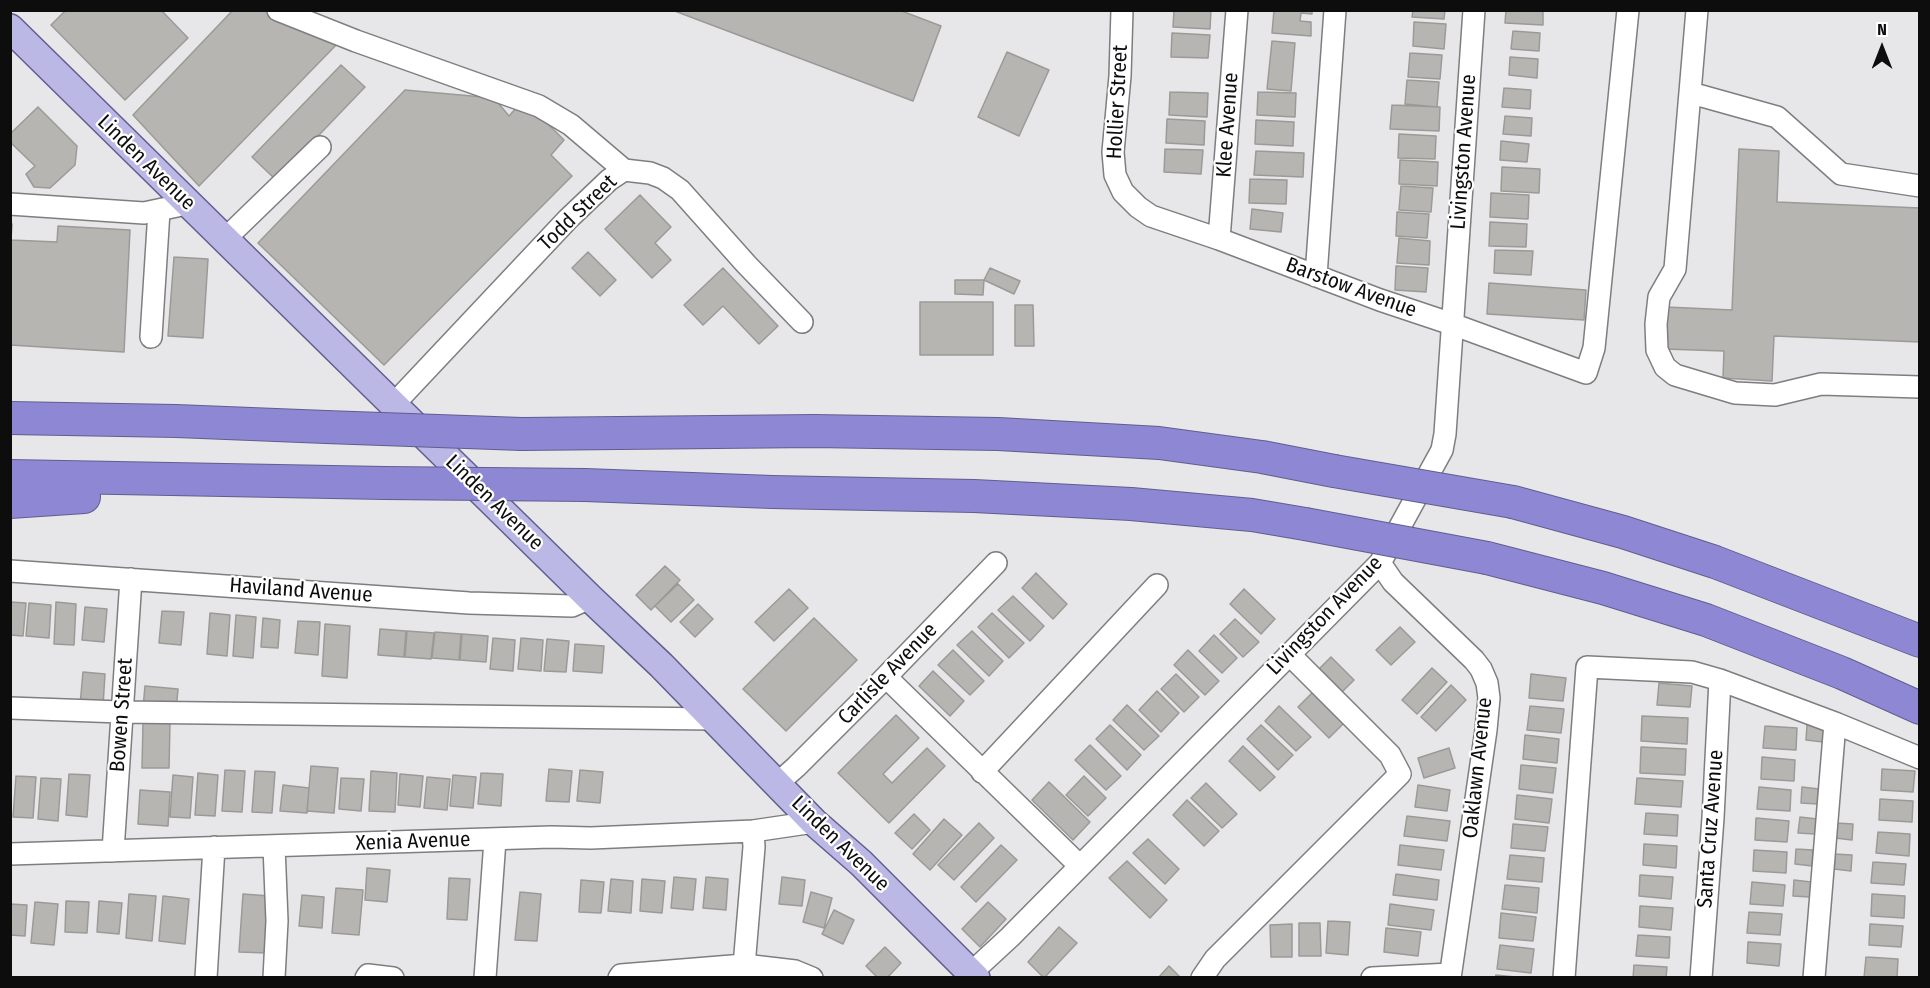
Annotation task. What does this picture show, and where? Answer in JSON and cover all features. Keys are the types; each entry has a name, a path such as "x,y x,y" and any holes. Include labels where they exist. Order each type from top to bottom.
{"highway":[{"path":"10,405 176,421"},
{"path":"10,418 176,421 522,434 814,432 998,434 1159,442 1262,457 1513,502 1623,532 1715,562 1920,641"},
{"path":"10,476 585,485 761,492 974,496 1131,504 1252,514 1487,558 1603,588 1706,620 1842,673 1920,708"},
{"path":"10,502 291,482"}],"main road":[{"name":"Linden Avenue","path":"10,28 590,598 662,665 814,822 861,863 974,975"}],"street":[{"path":"278,10 356,41 539,106 571,125 624,170"},
{"name":"Hollier Street","path":"1122,10 1120,76 1113,152 1114,175 1123,192"},
{"name":"Klee Avenue","path":"1220,239 1237,10"},
{"path":"1316,276 1335,10"},
{"name":"Livingston Avenue","path":"974,975 1380,563 1442,450 1445,434 1474,10"},
{"name":"Barstow Avenue","path":"1123,192 1151,216 1586,373 1594,348 1628,10"},
{"path":"1697,10 1676,268 1659,297 1656,324 1657,350 1665,367 1675,375 1736,393 1775,395 1821,384 1920,387"},
{"path":"1691,93 1777,117 1841,174 1920,186"},
{"path":"225,239 320,147"},
{"name":"Todd Street","path":"393,405 568,219 609,180 624,170 650,173 663,178 680,190 802,322"},
{"path":"10,204 144,213 177,206 185,201"},
{"path":"150,337 159,211"},
{"name":"Carlisle Avenue","path":"777,783 886,677 996,563"},
{"name":"Oaklawn Avenue","path":"1380,563 1393,582 1474,660 1486,683 1489,698 1450,976"},
{"name":"Haviland Avenue","path":"10,571 469,603 572,606 590,598"},
{"name":"Bowen Street","path":"113,850 131,579"},
{"path":"982,772 1157,585"},
{"path":"1202,978 1215,959 1400,774 1390,755 1289,654"},
{"path":"1564,978 1587,666 1692,672 1720,680 1834,723 1920,758"},
{"path":"886,677 1080,866"},
{"name":"Santa Cruz Avenue","path":"1701,978 1720,680"},
{"path":"10,708 121,712 714,719"},
{"path":"1814,978 1834,723"},
{"name":"Xenia Avenue","path":"10,854 753,831 814,822"},
{"path":"744,971 754,847 753,831"},
{"path":"485,978 495,840"},
{"path":"274,846 277,921 274,978"},
{"path":"206,978 214,847"},
{"path":"619,978 621,975 744,971 795,971 813,978"},
{"path":"366,978 368,975 393,978"},
{"path":"1372,978 1450,976"}],"building":[{"path":"66,10 161,10 188,38 125,100 51,25"},
{"path":"233,10 266,10 340,41 199,186 133,115"},
{"path":"672,10 899,10 941,26 913,101"},
{"path":"1174,10 1211,10 1210,29 1173,27"},
{"path":"1274,10 1312,10 1312,14 1301,13 1300,21 1311,22 1311,36 1272,33"},
{"path":"1413,10 1445,10 1444,19 1412,17"},
{"path":"1506,10 1543,10 1543,25 1505,23"},
{"path":"1414,22 1446,24 1444,49 1413,46"},
{"path":"1513,31 1540,33 1539,51 1511,49"},
{"path":"1172,33 1210,35 1208,58 1171,57"},
{"path":"1272,41 1295,43 1291,91 1267,89"},
{"path":"1007,52 1049,70 1019,136 978,117"},
{"path":"1410,53 1442,55 1440,79 1408,77"},
{"path":"1510,57 1538,59 1537,78 1509,75"},
{"path":"341,65 365,87 276,180 252,157"},
{"path":"1407,80 1439,82 1437,107 1405,104"},
{"path":"1504,88 1531,90 1530,109 1502,107"},
{"path":"405,90 494,98 509,116 518,106 539,115 564,140 551,155 572,176 384,365 258,243"},
{"path":"1170,92 1208,93 1207,117 1169,115"},
{"path":"1258,92 1296,93 1295,117 1257,115"},
{"path":"1392,105 1440,107 1439,131 1390,129"},
{"path":"38,107 77,146 75,165 50,188 34,187 26,174 35,166 10,142 10,134"},
{"path":"1505,116 1532,118 1531,136 1503,134"},
{"path":"1167,119 1205,121 1204,145 1166,143"},
{"path":"1256,120 1294,122 1293,146 1255,144"},
{"path":"1399,134 1436,136 1435,159 1398,158"},
{"path":"1501,141 1529,144 1527,162 1500,160"},
{"path":"1165,149 1203,150 1201,174 1164,172"},
{"path":"1739,149 1779,151 1777,202 1920,208 1920,342 1774,336 1772,381 1723,378 1724,351 1664,349 1666,307 1732,310"},
{"path":"1256,151 1304,153 1303,177 1254,175"},
{"path":"1400,160 1438,162 1437,186 1399,184"},
{"path":"1502,167 1540,169 1539,193 1501,191"},
{"path":"1250,179 1287,180 1286,204 1249,203"},
{"path":"1401,186 1433,188 1431,212 1399,210"},
{"path":"1491,193 1529,195 1528,219 1490,217"},
{"path":"640,195 671,227 655,243 671,260 652,278 605,229"},
{"path":"1252,209 1283,213 1281,232 1250,229"},
{"path":"1397,212 1429,214 1427,238 1396,236"},
{"path":"1490,222 1527,224 1526,247 1489,246"},
{"path":"10,223 12,224 11,240 57,242 58,226 130,230 124,352 10,345"},
{"path":"1399,238 1430,241 1429,265 1397,263"},
{"path":"1495,250 1533,251 1531,275 1494,273"},
{"path":"588,252 616,280 600,296 572,268"},
{"path":"174,257 208,259 203,338 168,336"},
{"path":"1396,266 1428,268 1426,292 1395,290"},
{"path":"723,268 778,326 759,344 723,306 703,325 684,305"},
{"path":"990,268 1020,281 1014,294 984,280"},
{"path":"955,280 984,280 983,295 955,294"},
{"path":"1489,283 1586,290 1584,320 1487,314"},
{"path":"920,302 993,302 993,355 920,355"},
{"path":"1015,305 1033,305 1034,346 1015,346"},
{"path":"665,566 680,580 651,610 636,595"},
{"path":"1036,573 1067,604 1053,619 1022,588"},
{"path":"678,584 694,600 671,622 655,606"},
{"path":"789,589 808,608 774,641 755,622"},
{"path":"1244,589 1275,619 1261,634 1230,604"},
{"path":"1013,596 1044,626 1030,641 998,610"},
{"path":"10,602 26,603 23,636 10,635"},
{"path":"56,602 76,604 74,645 54,644"},
{"path":"29,603 51,605 49,638 26,636"},
{"path":"698,604 713,619 695,637 680,622"},
{"path":"85,607 107,609 104,642 82,640"},
{"path":"162,611 184,612 181,645 159,643"},
{"path":"210,613 230,615 227,656 207,654"},
{"path":"992,613 1024,643 1009,658 978,627"},
{"path":"236,615 256,617 253,658 233,656"},
{"path":"263,618 280,620 278,648 261,647"},
{"path":"814,618 857,660 786,731 743,689"},
{"path":"1235,619 1259,642 1243,657 1220,634"},
{"path":"298,621 320,622 318,655 295,653"},
{"path":"325,624 350,626 347,678 322,676"},
{"path":"1400,627 1415,642 1391,665 1376,650"},
{"path":"380,629 406,631 404,657 378,655"},
{"path":"407,631 434,633 431,659 405,657"},
{"path":"972,631 1003,661 989,676 957,645"},
{"path":"435,632 461,634 459,660 432,658"},
{"path":"462,634 488,636 486,662 460,660"},
{"path":"1214,635 1237,658 1222,673 1199,651"},
{"path":"493,638 515,640 513,671 490,669"},
{"path":"521,638 543,640 541,671 518,669"},
{"path":"547,639 569,641 566,672 544,671"},
{"path":"575,644 604,646 602,673 573,671"},
{"path":"953,650 984,681 970,695 938,665"},
{"path":"1188,650 1219,681 1205,695 1174,665"},
{"path":"1331,657 1354,680 1339,695 1316,672"},
{"path":"1432,668 1447,682 1417,714 1402,700"},
{"path":"933,671 964,701 950,716 919,686"},
{"path":"83,672 105,674 103,706 80,705"},
{"path":"1176,674 1199,697 1184,712 1161,689"},
{"path":"1531,674 1566,678 1563,701 1529,698"},
{"path":"1659,683 1692,686 1690,707 1657,705"},
{"path":"1451,685 1466,700 1436,731 1421,717"},
{"path":"145,686 178,689 176,711 143,708"},
{"path":"1157,691 1179,713 1161,732 1139,710"},
{"path":"1313,692 1344,723 1329,738 1298,707"},
{"path":"1127,705 1159,736 1144,750 1113,720"},
{"path":"1279,706 1311,737 1296,751 1265,721"},
{"path":"1530,706 1564,709 1561,733 1527,730"},
{"path":"896,715 919,738 883,774 892,783 927,748 945,766 889,823 838,773"},
{"path":"1642,716 1688,718 1687,744 1641,741"},
{"path":"143,723 170,723 169,768 142,768"},
{"path":"1110,725 1141,755 1127,770 1096,739"},
{"path":"1261,725 1293,755 1278,770 1247,739"},
{"path":"1807,725 1824,726 1823,742 1806,740"},
{"path":"1765,726 1797,728 1796,750 1763,748"},
{"path":"1525,735 1559,739 1557,763 1523,759"},
{"path":"1090,745 1121,776 1106,790 1075,760"},
{"path":"1243,746 1275,777 1260,791 1229,761"},
{"path":"1641,747 1686,749 1685,775 1640,773"},
{"path":"1449,748 1455,768 1424,778 1418,758"},
{"path":"1762,757 1795,760 1794,781 1761,779"},
{"path":"1521,765 1556,768 1553,793 1519,789"},
{"path":"311,766 338,768 334,813 307,811"},
{"path":"549,769 572,771 569,802 546,801"},
{"path":"1882,769 1915,771 1913,792 1881,790"},
{"path":"225,770 245,771 242,812 222,811"},
{"path":"580,770 603,772 600,803 577,801"},
{"path":"255,771 275,772 272,813 252,812"},
{"path":"371,771 397,773 395,812 369,811"},
{"path":"198,773 218,775 215,816 195,815"},
{"path":"481,773 503,774 501,806 478,804"},
{"path":"69,774 90,775 87,817 66,815"},
{"path":"400,774 423,776 420,807 398,805"},
{"path":"173,775 193,777 190,818 170,817"},
{"path":"453,775 476,777 473,808 450,806"},
{"path":"16,776 36,777 33,818 13,817"},
{"path":"1084,776 1106,798 1088,816 1066,795"},
{"path":"427,777 450,779 447,810 424,808"},
{"path":"41,778 61,779 58,821 38,819"},
{"path":"341,778 364,779 361,811 339,809"},
{"path":"1637,778 1683,781 1681,807 1635,804"},
{"path":"1049,782 1090,822 1073,840 1032,800"},
{"path":"1206,783 1237,814 1222,828 1191,798"},
{"path":"283,785 309,788 307,813 280,811"},
{"path":"1418,785 1450,790 1447,811 1415,807"},
{"path":"1759,787 1791,790 1790,811 1757,809"},
{"path":"1802,787 1819,789 1818,804 1801,803"},
{"path":"140,790 170,792 168,826 138,824"},
{"path":"1517,795 1552,799 1549,823 1515,819"},
{"path":"1880,799 1913,801 1912,822 1879,820"},
{"path":"1187,800 1219,831 1204,846 1173,815"},
{"path":"1646,813 1678,815 1677,836 1644,834"},
{"path":"914,814 930,830 912,849 895,833"},
{"path":"1407,816 1450,821 1447,841 1404,836"},
{"path":"1800,817 1817,819 1815,834 1798,833"},
{"path":"1756,818 1789,821 1787,842 1755,840"},
{"path":"944,819 962,835 930,870 913,854"},
{"path":"979,823 994,838 954,880 938,865"},
{"path":"1836,823 1853,824 1852,840 1835,838"},
{"path":"1513,824 1548,827 1545,851 1511,848"},
{"path":"1878,832 1910,834 1909,856 1876,853"},
{"path":"1148,839 1179,869 1165,884 1133,853"},
{"path":"1644,844 1677,846 1676,868 1643,865"},
{"path":"1001,845 1017,860 976,902 961,887"},
{"path":"1400,845 1444,850 1441,870 1398,865"},
{"path":"1796,849 1813,850 1812,866 1795,864"},
{"path":"1754,850 1787,852 1786,873 1753,871"},
{"path":"1835,854 1852,855 1851,871 1834,869"},
{"path":"1510,855 1544,858 1542,882 1507,879"},
{"path":"1127,861 1167,900 1150,918 1109,878"},
{"path":"1873,862 1906,864 1904,885 1871,883"},
{"path":"367,868 390,870 387,902 365,900"},
{"path":"1396,874 1439,880 1437,900 1393,895"},
{"path":"1640,875 1673,877 1671,899 1639,896"},
{"path":"674,877 696,879 693,910 671,908"},
{"path":"706,877 728,879 726,910 703,908"},
{"path":"782,877 805,880 802,906 779,904"},
{"path":"449,878 470,879 467,920 447,919"},
{"path":"611,879 633,881 631,913 608,911"},
{"path":"642,879 665,881 662,913 640,911"},
{"path":"581,880 604,882 601,913 579,912"},
{"path":"1794,880 1811,882 1810,897 1793,896"},
{"path":"1752,882 1785,885 1783,906 1750,904"},
{"path":"1505,885 1539,888 1537,913 1502,909"},
{"path":"336,888 363,890 359,935 332,933"},
{"path":"520,892 541,894 537,941 515,940"},
{"path":"811,892 832,898 824,928 803,922"},
{"path":"129,894 156,896 152,941 126,938"},
{"path":"243,894 270,896 267,953 239,952"},
{"path":"1872,894 1905,896 1904,918 1871,916"},
{"path":"302,895 324,897 322,928 299,926"},
{"path":"163,896 189,899 185,944 159,941"},
{"path":"66,901 89,902 87,933 65,932"},
{"path":"99,901 122,903 119,934 97,932"},
{"path":"35,902 58,904 54,945 31,943"},
{"path":"988,902 1006,919 980,947 962,929"},
{"path":"10,904 27,905 25,936 10,935"},
{"path":"1390,904 1434,910 1431,930 1388,925"},
{"path":"1640,906 1673,908 1671,930 1639,927"},
{"path":"834,910 854,920 843,944 822,934"},
{"path":"1749,912 1782,914 1780,935 1747,933"},
{"path":"1501,913 1536,917 1533,941 1499,938"},
{"path":"1328,921 1350,922 1348,955 1326,953"},
{"path":"1299,923 1320,923 1321,956 1299,956"},
{"path":"1292,924 1292,957 1271,957 1270,925"},
{"path":"1870,924 1903,926 1901,947 1869,945"},
{"path":"1059,927 1077,943 1044,978 1028,962"},
{"path":"1386,928 1421,932 1418,956 1384,952"},
{"path":"1638,935 1670,937 1669,958 1636,956"},
{"path":"1748,942 1781,944 1779,966 1747,963"},
{"path":"1500,945 1534,949 1531,973 1497,969"},
{"path":"885,947 901,963 887,978 878,978 866,966"},
{"path":"1866,957 1898,959 1897,978 1864,978"},
{"path":"1634,965 1667,967 1666,978 1633,978"},
{"path":"1169,966 1181,978 1158,978"},
{"path":"1496,975 1525,978 1495,978"}]}
